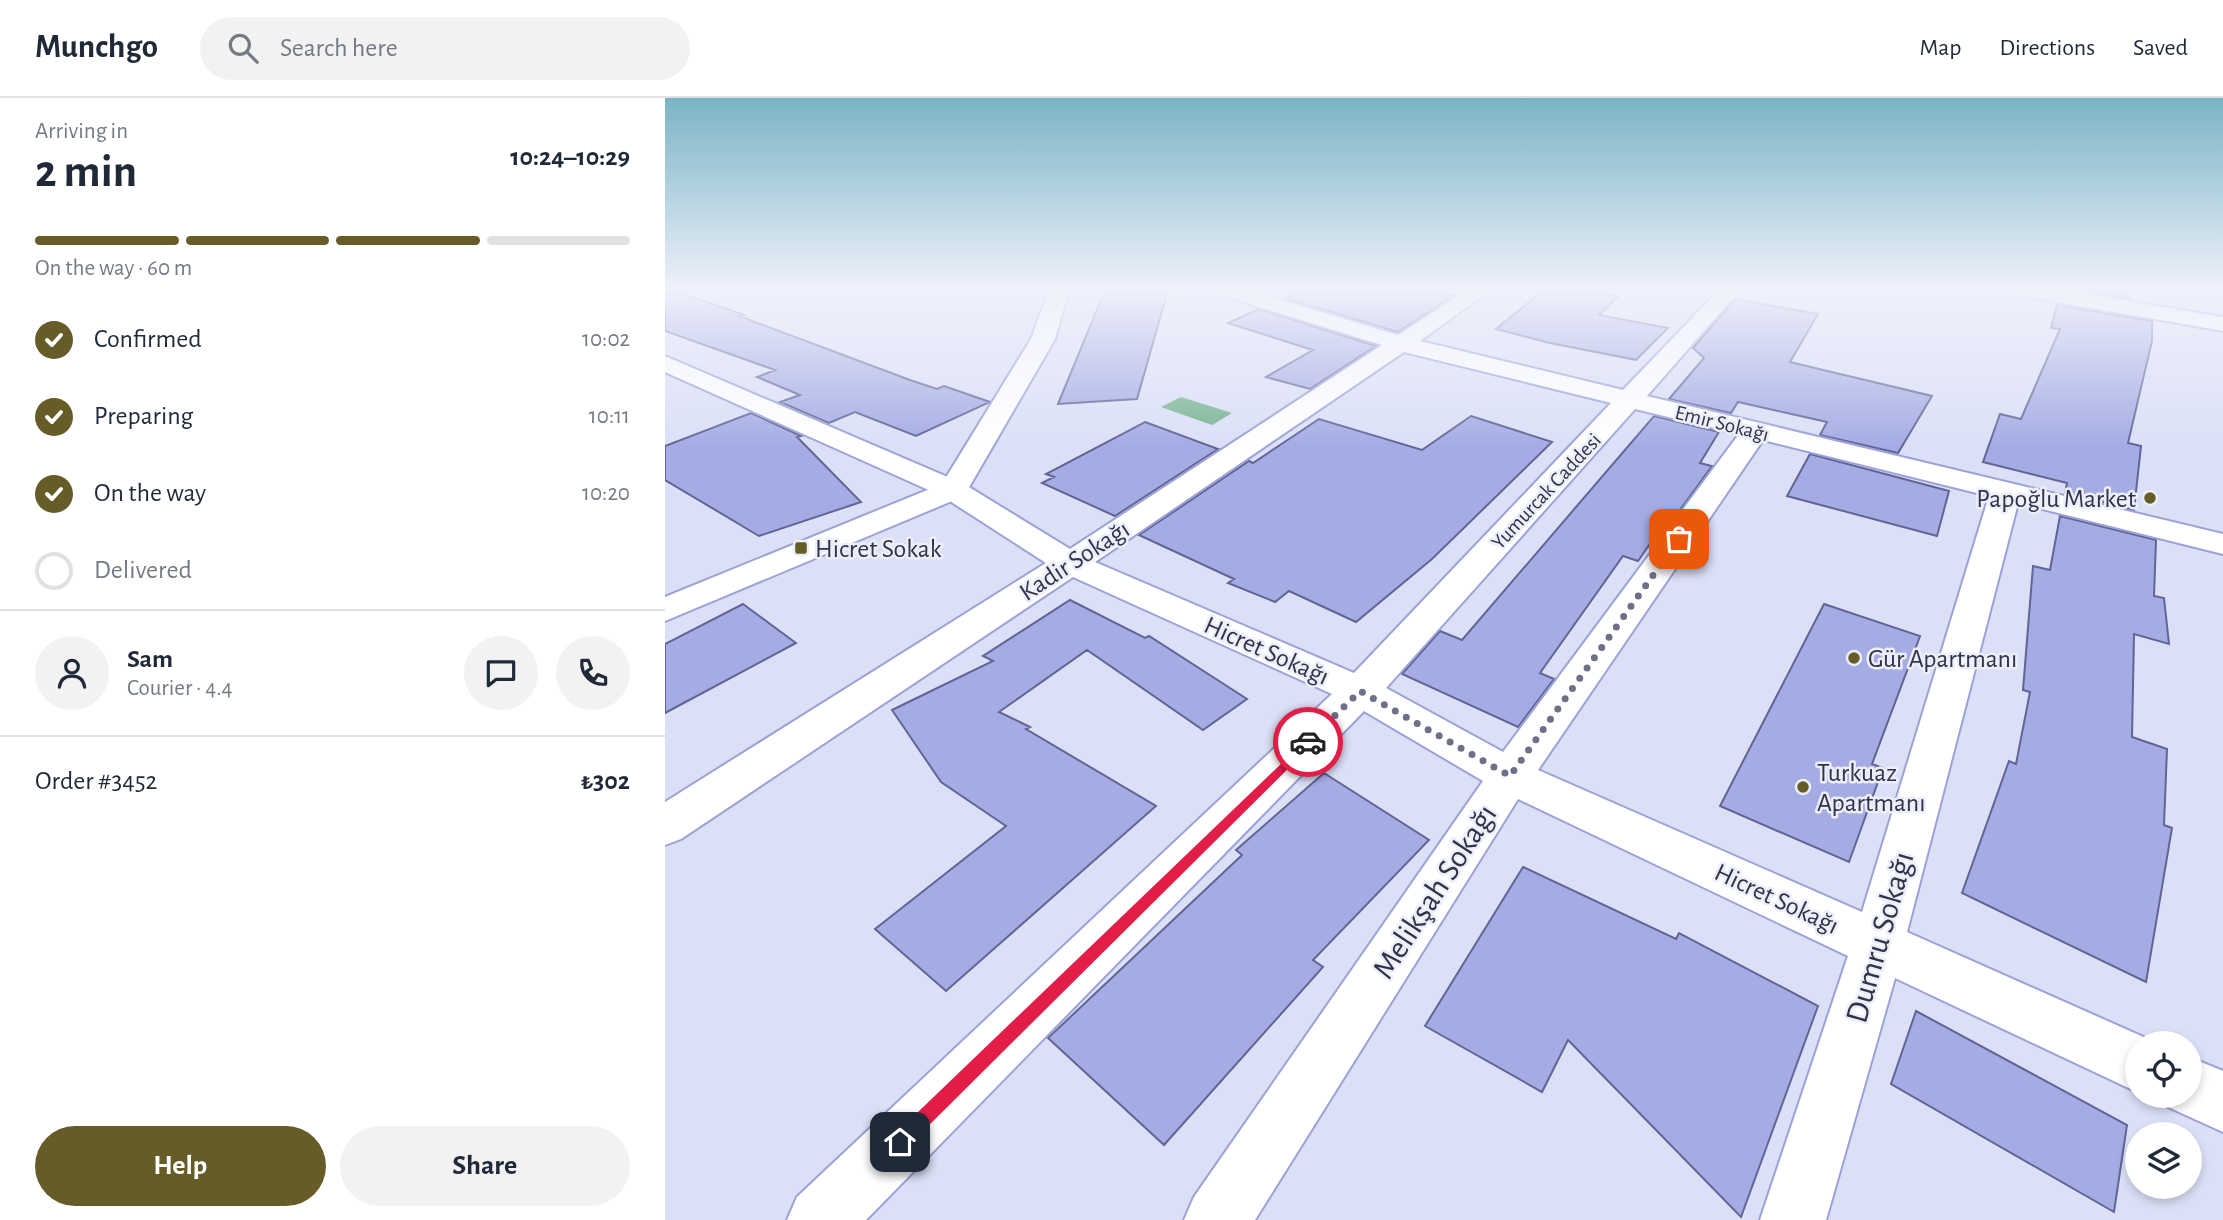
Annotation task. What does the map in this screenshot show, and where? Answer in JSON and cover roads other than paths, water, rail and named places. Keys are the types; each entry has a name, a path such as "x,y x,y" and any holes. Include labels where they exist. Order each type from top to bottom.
{"street":[{"path":"665,610 953,490 1040,342"},
{"name":"Emir Sokağı","path":"1397,342 2223,544"},
{"name":"Yumurcak Caddesi","path":"820,1220 1360,691 1682,342"},
{"name":"Kadir Sokağı","path":"665,826 1402,344"},
{"name":"Hicret Sokağı","path":"665,363 953,490 1069,563 1360,691 1510,776 2125,1058"},
{"name":"Melikşah Sokağı","path":"1217,1220 1510,776 1756,431"},
{"name":"Dumru Sokağı","path":"1793,1220 1878,945 2006,490"},
{"path":"2202,1092 2223,1102"}],"place":[{"name":"Papoğlu Market","path":"2150,498"},
{"name":"Hicret Sokak","path":"801,548"},
{"name":"Gür Apartmanı","path":"1854,658"},
{"name":"Turkuaz Apartmanı","path":"1803,787"}]}
